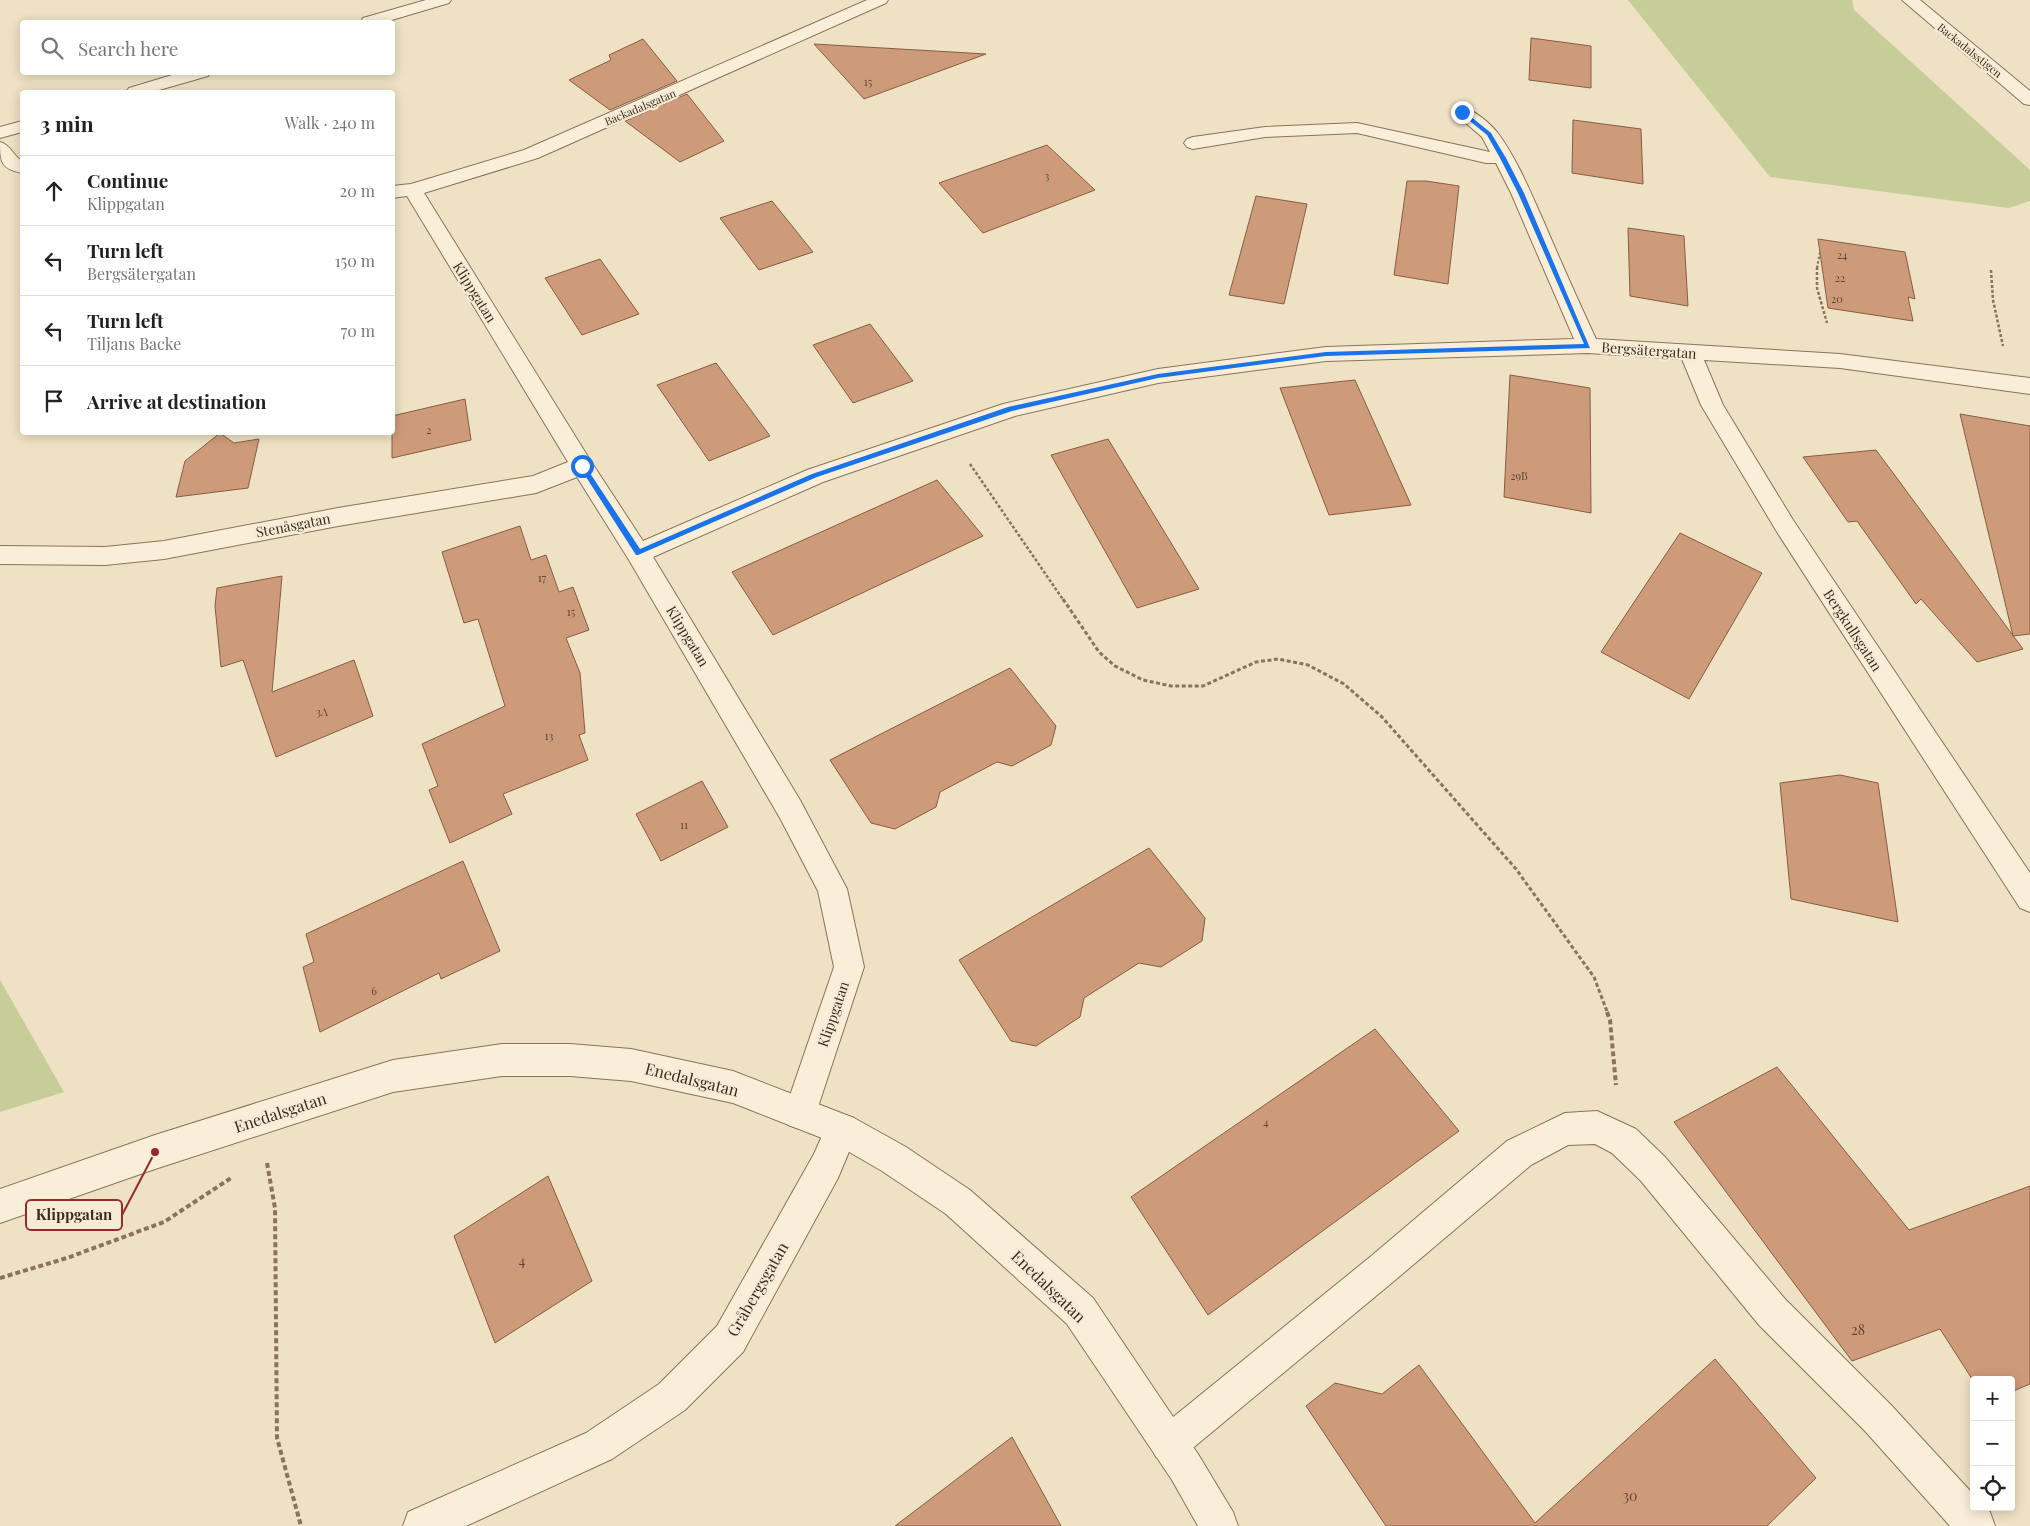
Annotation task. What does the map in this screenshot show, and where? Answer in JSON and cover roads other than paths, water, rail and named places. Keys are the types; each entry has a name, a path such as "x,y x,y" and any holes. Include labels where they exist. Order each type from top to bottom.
{"street":[{"path":"376,20 443,0"},
{"name":"Backadalsgatan","path":"403,191 531,154 880,0"},
{"name":"Backadalsstigen","path":"1910,0 2030,100"},
{"path":"142,90 192,75"},
{"path":"1462,112 1490,134 1503,158 1521,193 1588,346"},
{"path":"0,133 20,127"},
{"path":"1193,143 1264,132 1356,128 1486,157 1503,158"},
{"path":"0,148 12,163 20,167"},
{"name":"Klippgatan","path":"403,191 638,553 790,809 832,888 849,967 800,1112"},
{"name":"Bergsätergatan","path":"638,553 815,476 1011,409 1158,376 1326,354 1588,346 1840,361 2021,384"},
{"name":"Bergkullsgatan","path":"1690,353 1712,405 1785,526 2030,898"},
{"name":"Stenåsgatan","path":"0,555 105,556 164,550 338,517 536,484 582,466"},
{"name":"Enedalsgatan","path":"0,1206 155,1152 393,1076 502,1060 570,1060 632,1064 733,1087 842,1130 894,1159 958,1202 1080,1311 1169,1444 1219,1526"},
{"path":"1169,1444 1382,1269 1519,1153 1565,1128 1596,1127 1624,1142 1653,1169 1772,1312 1878,1418 1976,1526"},
{"name":"Gråbergsgatan","path":"422,1526 599,1446 672,1397 730,1339 826,1166 842,1130"}],"place":[{"name":"Klippgatan","path":"155,1152"}]}
